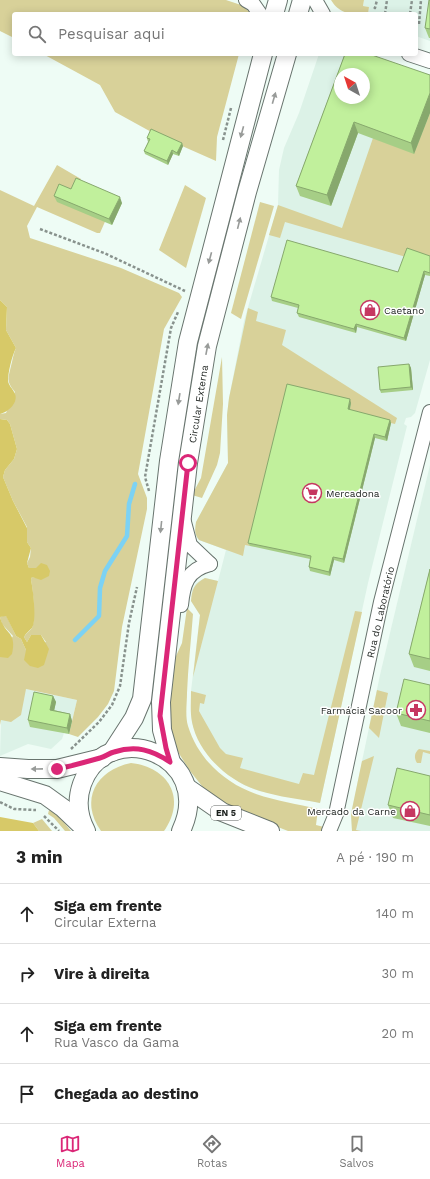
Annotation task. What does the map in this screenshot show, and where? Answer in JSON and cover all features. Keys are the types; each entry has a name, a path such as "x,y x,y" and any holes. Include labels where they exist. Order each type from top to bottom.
{"main road":[{"path":"275,12 278,0"},
{"path":"299,12 302,0"},
{"name":"Circular Externa","path":"86,830 80,818 78,807 80,790 85,778 92,767 107,755 134,718 142,699 168,461 188,342 262,56"},
{"name":"Circular Externa","path":"170,762 160,716 188,463 207,346 247,192 286,56"},
{"path":"0,767 28,770 57,769 127,748 143,748 158,753 170,762 180,773 186,787 189,803 186,818 181,831"},
{"path":"0,781 45,795 63,808 86,830"},
{"name":"EN 5","path":"186,787 222,812 270,831"}],"street":[{"path":"246,0 253,4 259,12"},
{"path":"315,0 322,12"},
{"path":"281,77 295,56"},
{"path":"415,56 430,61"},
{"name":"Rua do Laboratório","path":"329,831 336,814 381,602 430,412"},
{"path":"167,656 175,643 183,584 193,572 202,566 210,564 190,545 182,512"},
{"path":"336,814 342,831"}],"path":[{"path":"374,7 375,8 377,0"},
{"path":"385,12 387,0"},
{"path":"410,12 412,0"},
{"path":"419,24 421,0"},
{"path":"40,229 104,253 187,292 199,300"},
{"path":"0,802 14,809 38,810 59,831"}],"shaded area":[{"path":"0,0 226,0 241,5 250,12 12,12 12,37 0,31"},
{"path":"331,0 364,0 363,6 369,7 368,12 344,12 338,9"},
{"path":"364,0 430,0 430,41 418,37 418,12 368,12 369,7 363,6"},
{"path":"47,56 238,56 217,137 216,161 155,134 115,112 100,85"},
{"path":"318,56 361,56 365,68 334,68 334,104 370,104 370,83 430,260 430,360 415,413 411,417 406,418 404,424 407,426 368,583 320,803 259,791 244,785 228,775 208,755 199,741 192,723 191,691 200,615 191,601 192,590 196,583 205,578 218,581 226,550 199,540 195,535 196,522 228,463 227,415 229,398 244,321 278,205 279,170 284,148 299,113"},
{"path":"430,113 430,260 406,257 285,222 280,238 269,235 278,205 342,228 373,138 414,153"},
{"path":"57,165 81,179 78,184 115,199 100,233 37,207 27,226 30,238 121,268 179,293 182,297 164,329 138,474 147,498 147,509 122,627 114,691 108,704 98,717 78,737 69,734 77,700 26,689 21,715 11,722 1,720 0,725 0,657 13,636 2,624 0,617 6,615 16,636 21,639 26,650 46,642 41,635 31,635 27,642 24,637 32,628 34,618 33,590 31,580 32,577 38,578 36,568 29,568 27,563 30,557 31,548 27,542 27,527 13,501 3,477 5,470 14,459 17,449 10,424 7,420 0,419 0,414 6,413 15,392 8,380 16,348 6,330 7,307 0,300 0,190 34,206"},
{"path":"185,185 206,198 186,268 159,250"},
{"path":"260,202 274,206 241,319 231,313"},
{"path":"0,300 7,307 6,330 16,348 10,364 8,381 16,399 10,409 0,414"},
{"path":"248,308 258,312 256,321 286,330 282,345 397,418 395,424 349,413 351,403 288,388 250,546 245,545 243,556 199,540 196,536 195,529 196,522 228,463 227,415 229,398"},
{"path":"222,357 223,404 220,453 217,465 202,498 192,495 201,478"},
{"path":"0,419 7,420 10,424 17,449 14,459 5,470 3,477 27,528 27,542 31,548 27,563 29,568 36,568 41,563 47,565 50,571 49,576 41,580 32,577 31,580 34,597 34,618 32,628 24,637 27,642 31,635 41,635 49,649 44,665 38,668 30,666 24,660 26,650 21,639 16,636 6,616 0,617"},
{"path":"430,465 430,831 352,831 351,814 380,675"},
{"path":"205,578 218,581 193,677 200,615 191,601 191,597 198,582"},
{"path":"187,608 193,614 186,710 188,726 198,749 223,776 245,789 271,799 318,809 316,825 324,827 321,831 288,831 225,806 206,791 190,771 173,744 169,729 171,667 182,643"},
{"path":"355,611 362,612 320,803 260,791 248,787 226,774 208,756 195,734 191,718 191,691 206,695 204,704 200,703 199,711 220,748 226,754 243,758 240,768 299,784 303,773 314,775"},
{"path":"0,617 13,641 12,654 8,658 0,657"},
{"path":"26,689 77,700 69,734 64,733 62,739 51,749 28,744 0,756 1,720"},
{"path":"377,690 388,693 379,738 369,728"},
{"path":"419,749 430,751 430,754 423,752 421,763 417,763 415,756"},
{"path":"374,756 356,830 361,831 352,831 351,814 362,761"},
{"path":"131,763 144,766 155,771 164,778 170,786 174,807 171,819 164,831 101,831 95,819 91,808 92,798 100,779 108,772"},
{"path":"49,810 57,814 71,831 65,831 54,818 48,814"},
{"path":"0,817 33,823 39,831 0,831"},
{"path":"42,819 52,831 39,831 33,823"}],"building":[{"path":"430,0 430,29 425,28"},
{"path":"344,56 375,56 430,75 430,93 411,143 354,122 327,195 296,186 334,84 334,104 370,104 370,68 340,68"},
{"path":"151,129 182,143 177,153 172,150 167,161 144,151 150,139 147,138"},
{"path":"76,178 120,197 109,219 54,196 59,184 71,189"},
{"path":"287,240 398,272 407,248 430,256 430,273 424,271 404,338 356,324 354,329 297,313 299,305 271,297"},
{"path":"409,364 411,387 380,390 378,367"},
{"name":"Mercadona","path":"287,384 350,399 348,409 390,420 385,437 374,434 343,559 333,557 329,572 309,567 311,556 248,543"},
{"path":"430,569 430,659 409,654"},
{"path":"404,679 430,685 430,721 396,713"},
{"path":"34,692 53,696 50,710 70,714 67,728 28,720"},
{"path":"397,768 430,776 430,815 388,805"}],"waterway":[{"path":"75,640 99,616 100,588 105,571 127,536 129,504 135,484"}],"place":[{"name":"Caetano","path":"370,310"},
{"name":"Mercadona","path":"312,493"},
{"name":"Farmácia Sacoor","path":"416,710"},
{"name":"Mercado da Carne","path":"410,811"}],"route":[{"path":"57,769 102,758 112,752 127,748 143,748 158,753 170,762 160,716 188,463"}]}
